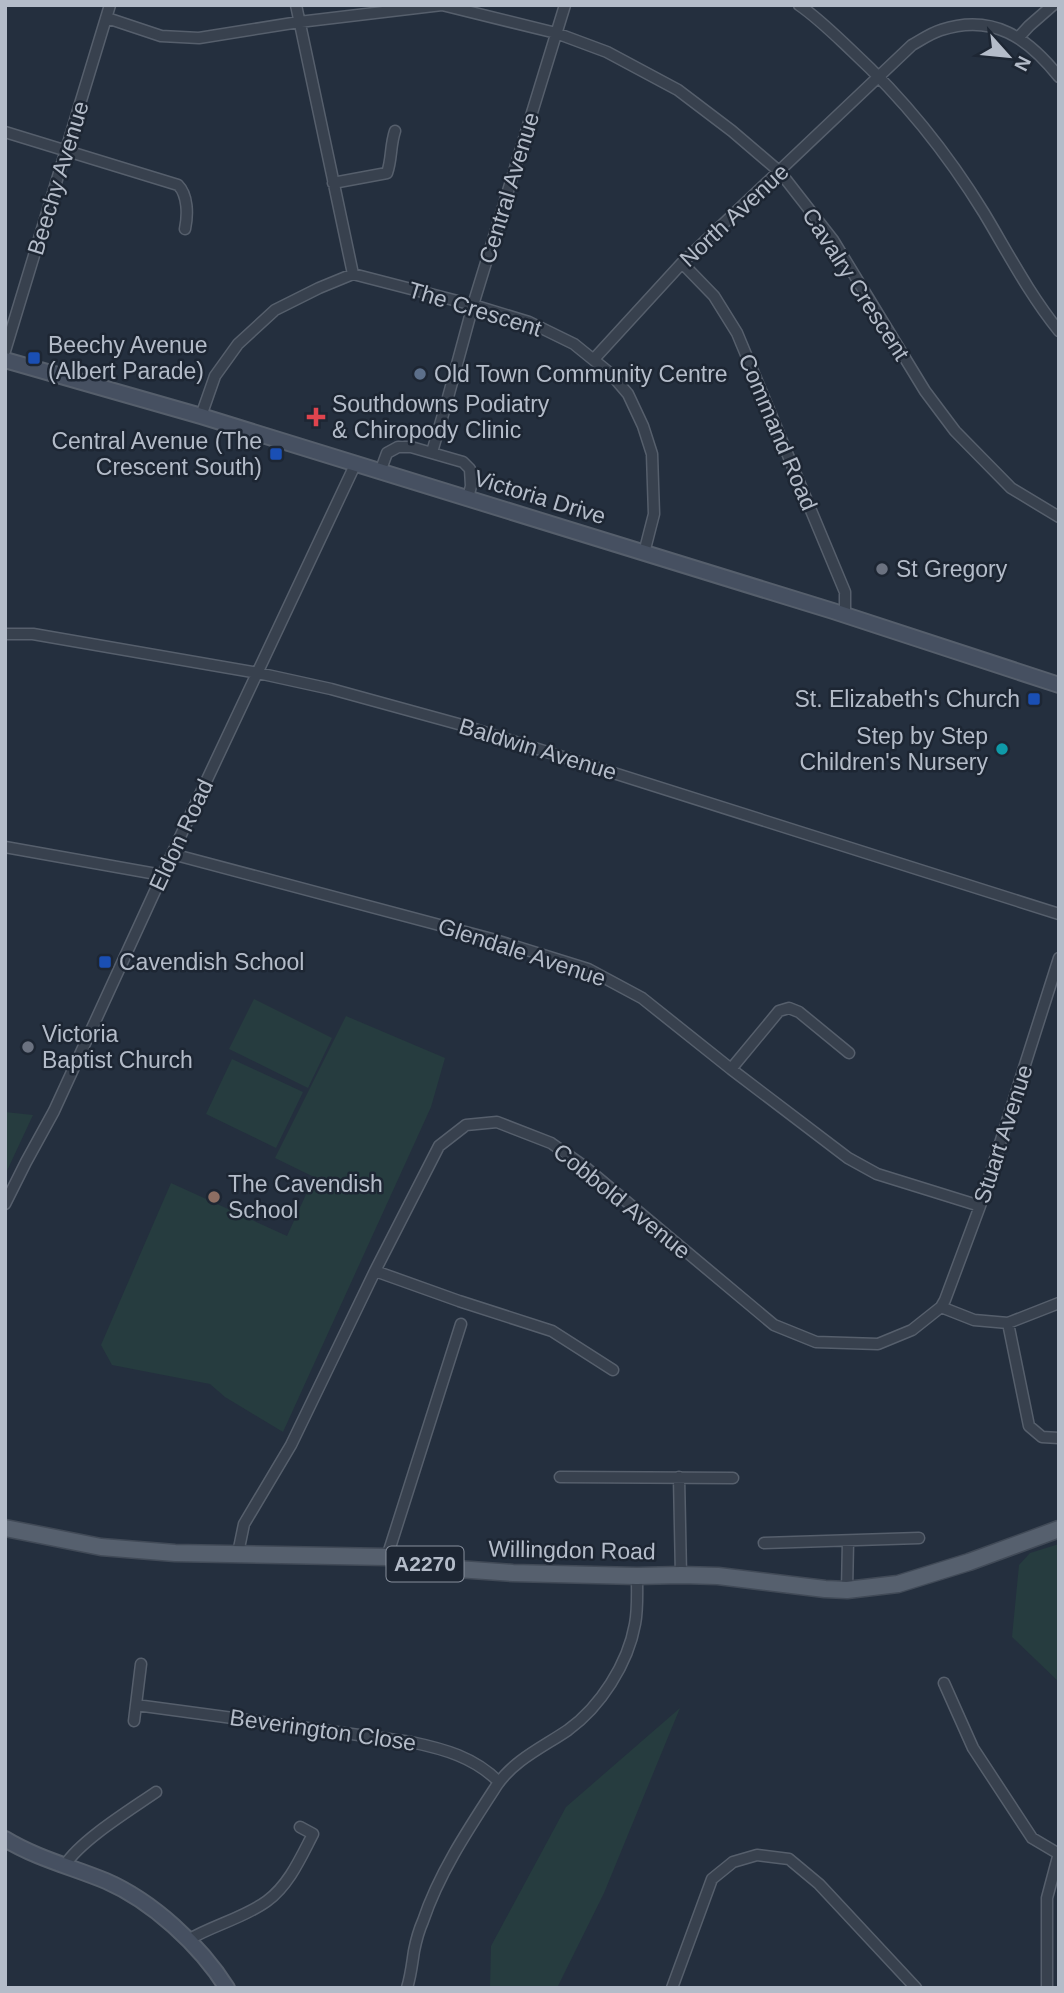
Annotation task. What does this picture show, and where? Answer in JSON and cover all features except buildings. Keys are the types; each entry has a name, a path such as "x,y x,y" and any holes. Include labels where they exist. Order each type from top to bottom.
{"main road":[{"name":"Willingdon Road","path":"5,1528 101,1547 175,1553 387,1557 443,1568 499,1572 718,1576 825,1590 847,1590 912,1581 1059,1530"}],"street":[{"name":"Beechy Avenue","path":"5,351 110,5"},
{"path":"201,416 215,376 237,344 275,310 353,274 296,5"},
{"name":"Cavalry Crescent","path":"107,18 161,36 200,38 299,22 442,5 556,33 607,52 678,90 780,172 833,240 925,391 955,431 1011,488 1059,517"},
{"name":"Central Avenue","path":"432,452 473,305 565,5"},
{"path":"799,5 879,76 933,138 984,214 1046,316 1059,331"},
{"path":"1018,38 1053,5"},
{"name":"North Avenue","path":"594,359 682,263 912,45 941,30 974,23 1002,28 1037,52 1059,77"},
{"path":"333,183 389,175 391,144 395,131"},
{"path":"5,132 178,185 183,188 186,203 186,229"},
{"name":"Command Road","path":"682,263 714,296 737,333 845,592 845,615"},
{"name":"The Crescent","path":"353,274 529,322 575,344 594,359 628,394 652,454 654,514 645,553"},
{"name":"Victoria Drive","path":"5,360 201,416 468,498 845,615 1059,685"},
{"path":"380,471 387,453 398,447 432,452 463,462 470,469 471,486 468,498"},
{"name":"Eldon Road","path":"5,1204 59,1100 355,465"},
{"name":"Baldwin Avenue","path":"5,634 33,634 258,673 331,689 461,725 1059,914"},
{"path":"5,847 162,875"},
{"name":"Glendale Avenue","path":"172,854 492,939 588,969 642,998 848,1158 877,1174 980,1206"},
{"name":"Stuart Avenue","path":"942,1307 980,1206 1059,958"},
{"path":"731,1069 779,1011 789,1007 799,1012 849,1053"},
{"name":"Cobbold Avenue","path":"238,1553 244,1524 290,1444 439,1146 466,1125 497,1122 551,1143 583,1166 774,1325 816,1342 878,1344 912,1330 942,1307"},
{"path":"375,1270 552,1331 612,1370"},
{"path":"942,1307 974,1320 1008,1323 1059,1303"},
{"path":"1008,1323 1029,1426 1042,1437 1059,1438"},
{"path":"387,1557 461,1324"},
{"path":"560,1477 733,1478"},
{"path":"679,1477 681,1575"},
{"path":"764,1543 919,1538"},
{"path":"847,1590 848,1542"},
{"path":"407,1988 423,1920 439,1883 499,1782 516,1764 585,1716 620,1667 635,1624 637,1576"},
{"path":"134,1721 141,1664"},
{"path":"944,1683 973,1748 1032,1838 1059,1854 1047,1898 1047,1988"},
{"name":"Beverington Close","path":"136,1705 430,1746 465,1757 499,1782"},
{"path":"65,1865 71,1855 121,1815 156,1792"},
{"path":"188,1940 266,1902 281,1889 300,1861 313,1833 300,1827"},
{"path":"5,1839 127,1892 166,1920 188,1940 216,1970 227,1988"},
{"path":"672,1988 712,1880 733,1862 757,1855 789,1860 819,1884 915,1988"}],"green space":[{"path":"254,999 332,1038 308,1088 229,1049"},
{"path":"346,1016 445,1058 431,1107 283,1432 225,1397 210,1384 112,1365 101,1345 171,1183 287,1236 314,1177 275,1158"},
{"path":"232,1059 303,1092 276,1148 206,1114"},
{"path":"5,1112 33,1115 5,1175"},
{"path":"1059,1544 1059,1682 1012,1637 1019,1565 1030,1553"},
{"path":"680,1708 604,1893 557,1988 490,1988 491,1946 566,1807"}],"place":[{"name":"Beechy Avenue (Albert Parade)","path":"34,358"},
{"name":"Old Town Community Centre","path":"420,374"},
{"name":"Southdowns Podiatry & Chiropody Clinic","path":"316,417"},
{"name":"Central Avenue (The Crescent South)","path":"276,454"},
{"name":"St Gregory","path":"882,569"},
{"name":"St. Elizabeth's Church","path":"1034,699"},
{"name":"Step by Step Children's Nursery","path":"1002,749"},
{"name":"Cavendish School","path":"105,962"},
{"name":"Victoria Baptist Church","path":"28,1047"},
{"name":"The Cavendish School","path":"214,1197"}]}
